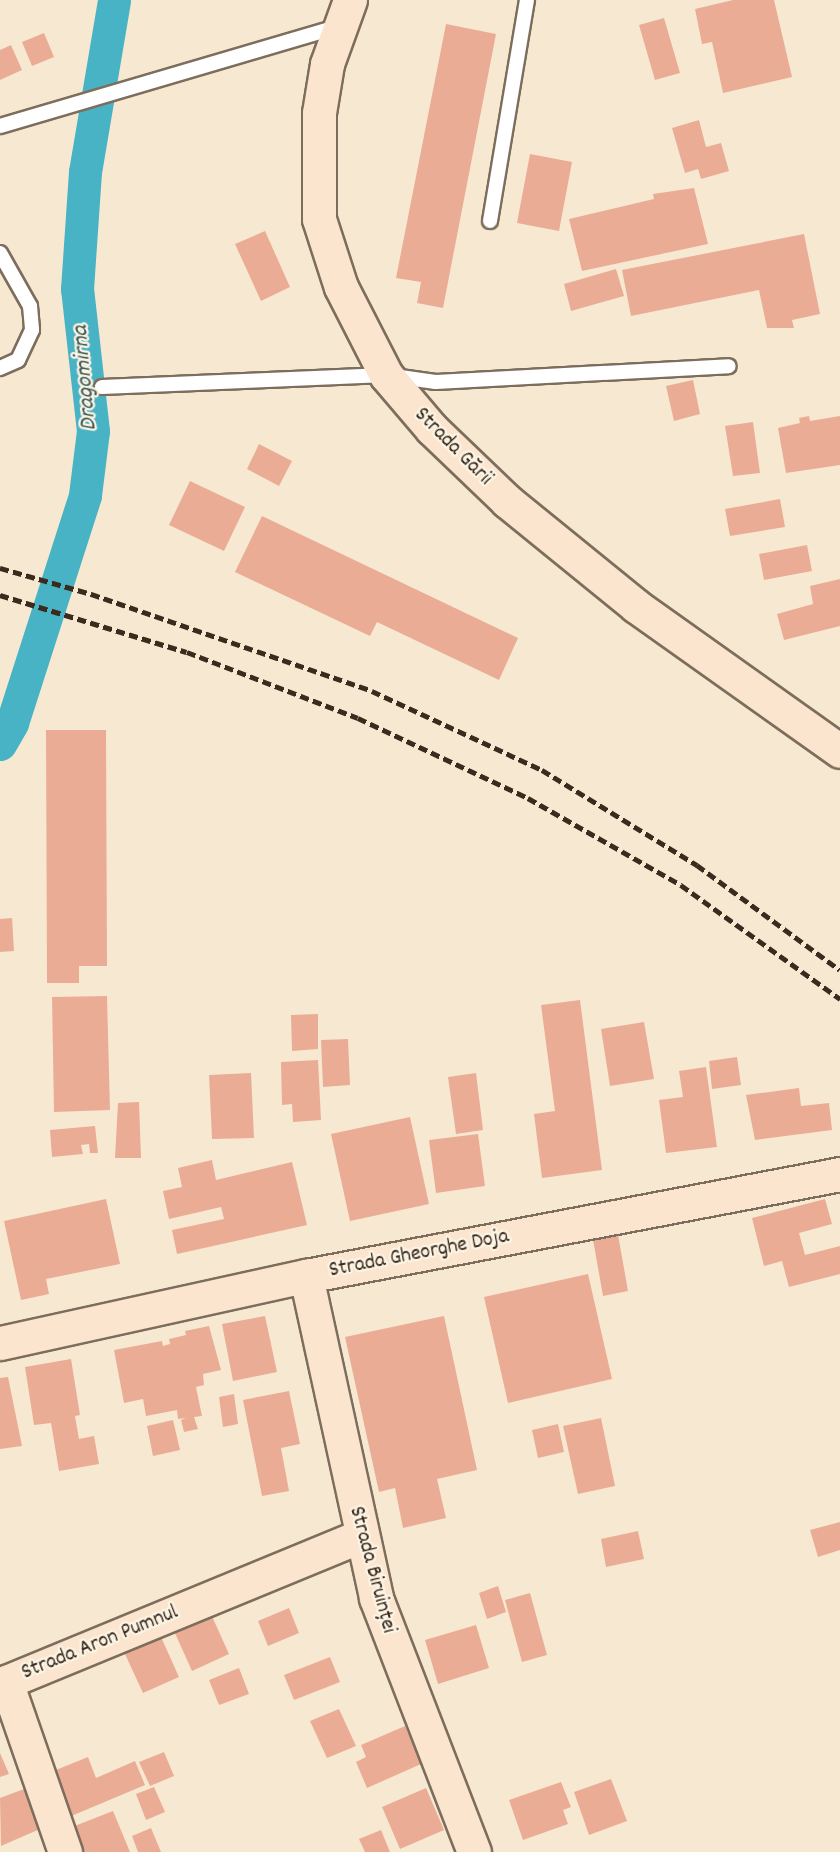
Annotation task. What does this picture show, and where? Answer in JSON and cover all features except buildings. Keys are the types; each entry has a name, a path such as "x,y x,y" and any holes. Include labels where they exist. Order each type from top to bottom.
{"street":[{"name":"Strada Gării","path":"345,13 327,64 319,113 319,219 341,287 386,375 432,429 507,501 636,606 840,751"},
{"name":"Strada Gheorghe Doja","path":"0,1343 306,1276 840,1174"},
{"name":"Strada Biruinței","path":"306,1276 360,1536 392,1646 474,1852"},
{"name":"Strada Aron Pumnul","path":"65,1852 6,1682 360,1536"}],"lane":[{"path":"490,220 527,0"},
{"path":"0,126 117,92 345,13"},
{"path":"0,253 30,306 32,330 18,360 0,368"},
{"path":"102,387 386,375 436,382 729,366"}],"waterway":[{"name":"Dragomirna","path":"0,744 12,723 85,495 93,431 77,289 85,172 114,0"}],"railway":[{"path":"0,568 91,594 372,691 542,770 697,865 840,970"},
{"path":"0,595 187,652 358,718 528,798 681,885 840,999"}]}
